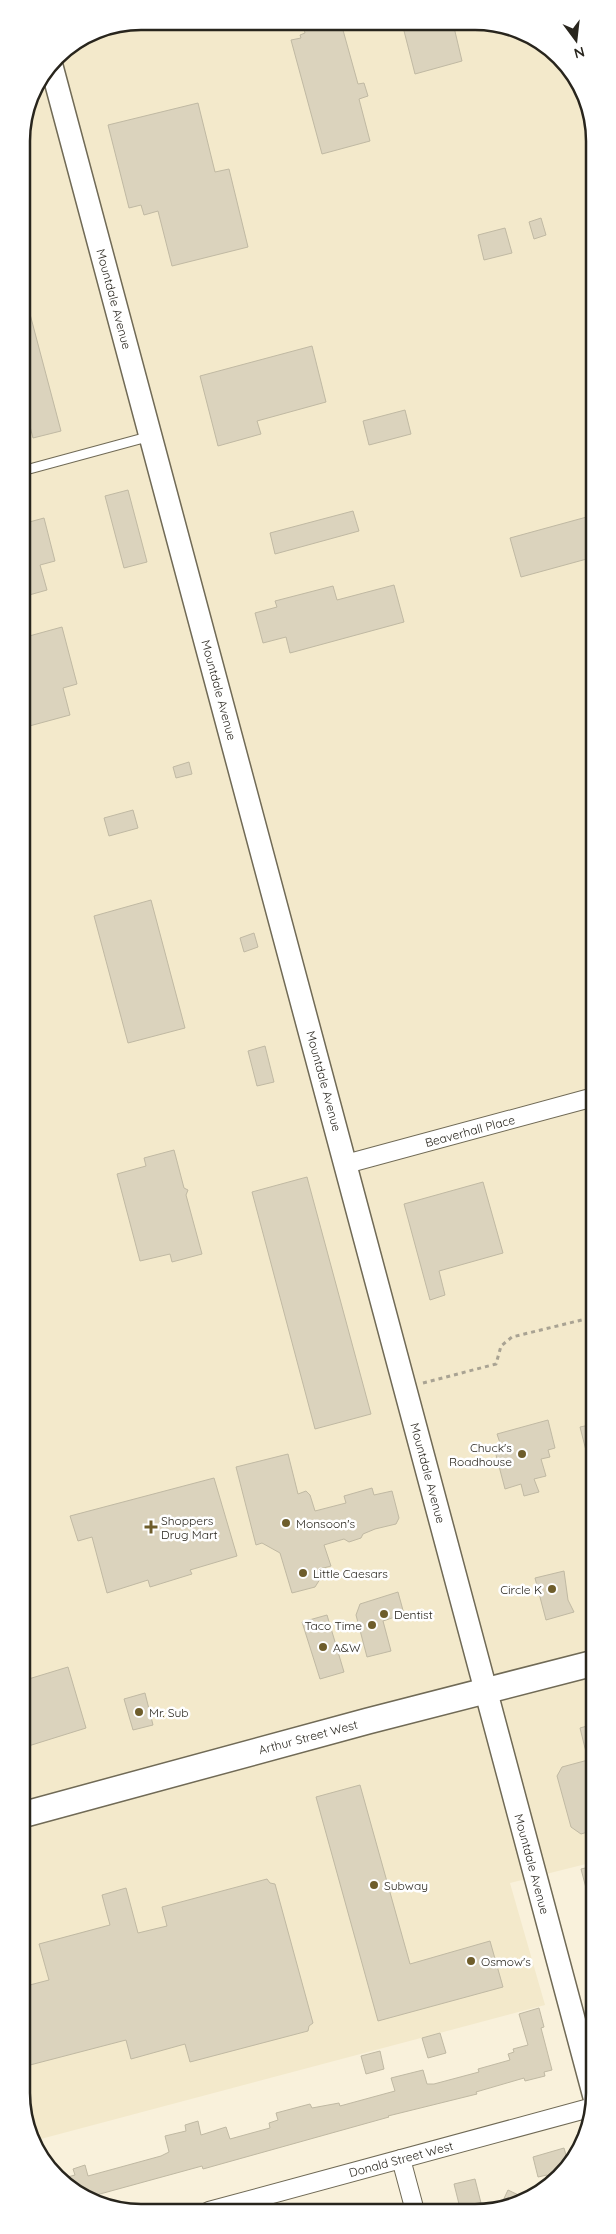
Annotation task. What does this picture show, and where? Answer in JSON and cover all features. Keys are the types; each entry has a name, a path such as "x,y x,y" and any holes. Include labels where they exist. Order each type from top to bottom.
{"main road":[{"name":"Arthur Street West","path":"30,1813 486,1690 586,1665"}],"street":[{"name":"Mountdale Avenue","path":"54,73 406,1388 586,2069"},
{"name":"Beaverhall Place","path":"346,1164 586,1099"},
{"name":"Donald Street West","path":"235,2204 585,2109"},
{"path":"402,2159 413,2204"}],"lane":[{"path":"30,469 151,436"}],"path":[{"path":"406,1388 496,1364 501,1346 512,1337 586,1319"}],"shaded area":[{"path":"134,30 482,30 496,32 524,41 542,53 551,61 551,65 555,65 575,92 584,120 586,141 586,1864 510,1883 545,2005 40,2139 34,2122 30,2093 30,134 38,99 53,74 68,58 86,45 99,38 120,32"}],"building":[{"path":"304,30 343,30 358,84 364,83 368,96 359,99 370,141 322,154 291,40 301,38 300,35 305,33"},
{"path":"404,30 455,30 462,61 415,74"},
{"path":"198,103 215,172 229,169 248,247 172,266 158,211 144,215 141,205 129,208 108,125"},
{"path":"541,218 546,235 534,239 529,222"},
{"path":"505,228 512,253 484,260 478,235"},
{"path":"30,314 61,431 33,438 30,427"},
{"path":"312,346 326,402 257,421 261,434 218,446 200,376"},
{"path":"405,410 411,434 369,445 363,421"},
{"path":"128,490 147,562 124,568 105,496"},
{"path":"353,511 359,531 275,554 270,533"},
{"path":"586,517 586,559 521,577 510,538"},
{"path":"44,518 55,561 40,565 47,590 30,595 30,522"},
{"path":"394,585 404,622 290,653 286,637 263,643 255,613 277,607 275,601 333,586 337,600"},
{"path":"62,627 77,684 63,688 70,715 30,726 30,636"},
{"path":"189,762 192,774 176,778 173,767"},
{"path":"133,810 138,828 109,836 104,818"},
{"path":"151,900 185,1028 128,1043 94,916"},
{"path":"254,933 258,947 244,952 240,938"},
{"path":"265,1046 274,1082 257,1086 248,1051"},
{"path":"174,1150 184,1188 188,1190 186,1195 202,1254 172,1262 170,1254 140,1261 117,1174 146,1166 144,1158"},
{"path":"307,1177 371,1414 315,1429 252,1192"},
{"path":"483,1182 503,1253 439,1271 445,1295 430,1300 404,1204"},
{"name":"Chuck's Roadhouse","path":"548,1420 555,1448 548,1450 550,1457 541,1459 546,1476 534,1479 539,1492 524,1496 521,1484 505,1489 495,1451 502,1449 497,1434"},
{"path":"586,1426 586,1450 580,1427"},
{"path":"288,1454 298,1494 306,1491 310,1495 315,1511 346,1503 344,1496 372,1488 374,1495 392,1491 399,1518 396,1524 375,1529 363,1534 361,1538 349,1542 344,1539 324,1545 331,1566 320,1569 322,1576 315,1587 292,1593 280,1553 262,1543 256,1545 236,1467"},
{"name":"Shoppers Drug Mart","path":"214,1478 237,1556 190,1570 192,1574 150,1587 148,1580 107,1593 92,1537 78,1541 70,1516"},
{"name":"Circle K","path":"564,1571 568,1600 574,1612 546,1620 535,1578"},
{"path":"398,1592 404,1614 383,1621 391,1651 367,1657 356,1615 360,1604"},
{"name":"A&W","path":"327,1615 344,1672 320,1679 302,1622"},
{"path":"68,1667 86,1728 30,1746 30,1679"},
{"name":"Mr. Sub","path":"145,1693 153,1725 133,1730 124,1699"},
{"path":"586,1726 586,1752 580,1728"},
{"path":"586,1761 586,1832 581,1834 571,1827 557,1776 562,1767"},
{"path":"360,1785 410,1964 490,1941 503,1987 378,2021 316,1797"},
{"path":"586,1868 586,1888 581,1869"},
{"path":"267,1879 270,1883 275,1884 313,2023 309,2026 308,2031 190,2062 185,2044 131,2059 126,2040 30,2065 30,1985 49,1980 39,1944 110,1925 102,1895 126,1888 138,1933 167,1926 162,1907"},
{"path":"539,2008 544,2027 541,2028 552,2070 544,2072 545,2076 525,2081 524,2078 476,2092 477,2094 388,2116 203,2169 202,2166 97,2195 69,2177 75,2175 73,2169 85,2165 88,2176 161,2156 169,2152 165,2136 186,2131 185,2125 198,2121 201,2135 226,2127 230,2139 270,2128 269,2123 278,2120 276,2113 310,2104 312,2108 339,2103 340,2106 395,2091 391,2078 423,2070 427,2084 434,2084 479,2072 478,2069 510,2060 508,2054 514,2052 513,2049 528,2045 519,2014"},
{"path":"440,2033 446,2053 428,2058 422,2038"},
{"path":"380,2051 384,2069 366,2074 361,2056"},
{"path":"564,2148 566,2156 547,2177 547,2175 538,2177 533,2157"},
{"path":"475,2179 481,2203 459,2204 454,2184"},
{"path":"508,2190 519,2195 517,2196 503,2200"}],"place":[{"name":"Chuck's Roadhouse","path":"522,1454"},
{"name":"Monsoon's","path":"286,1523"},
{"name":"Shoppers Drug Mart","path":"151,1527"},
{"name":"Little Caesars","path":"303,1573"},
{"name":"Circle K","path":"552,1589"},
{"name":"Dentist","path":"384,1614"},
{"name":"Taco Time","path":"372,1625"},
{"name":"A&W","path":"323,1647"},
{"name":"Mr. Sub","path":"139,1712"},
{"name":"Subway","path":"374,1885"},
{"name":"Osmow's","path":"471,1961"}]}
